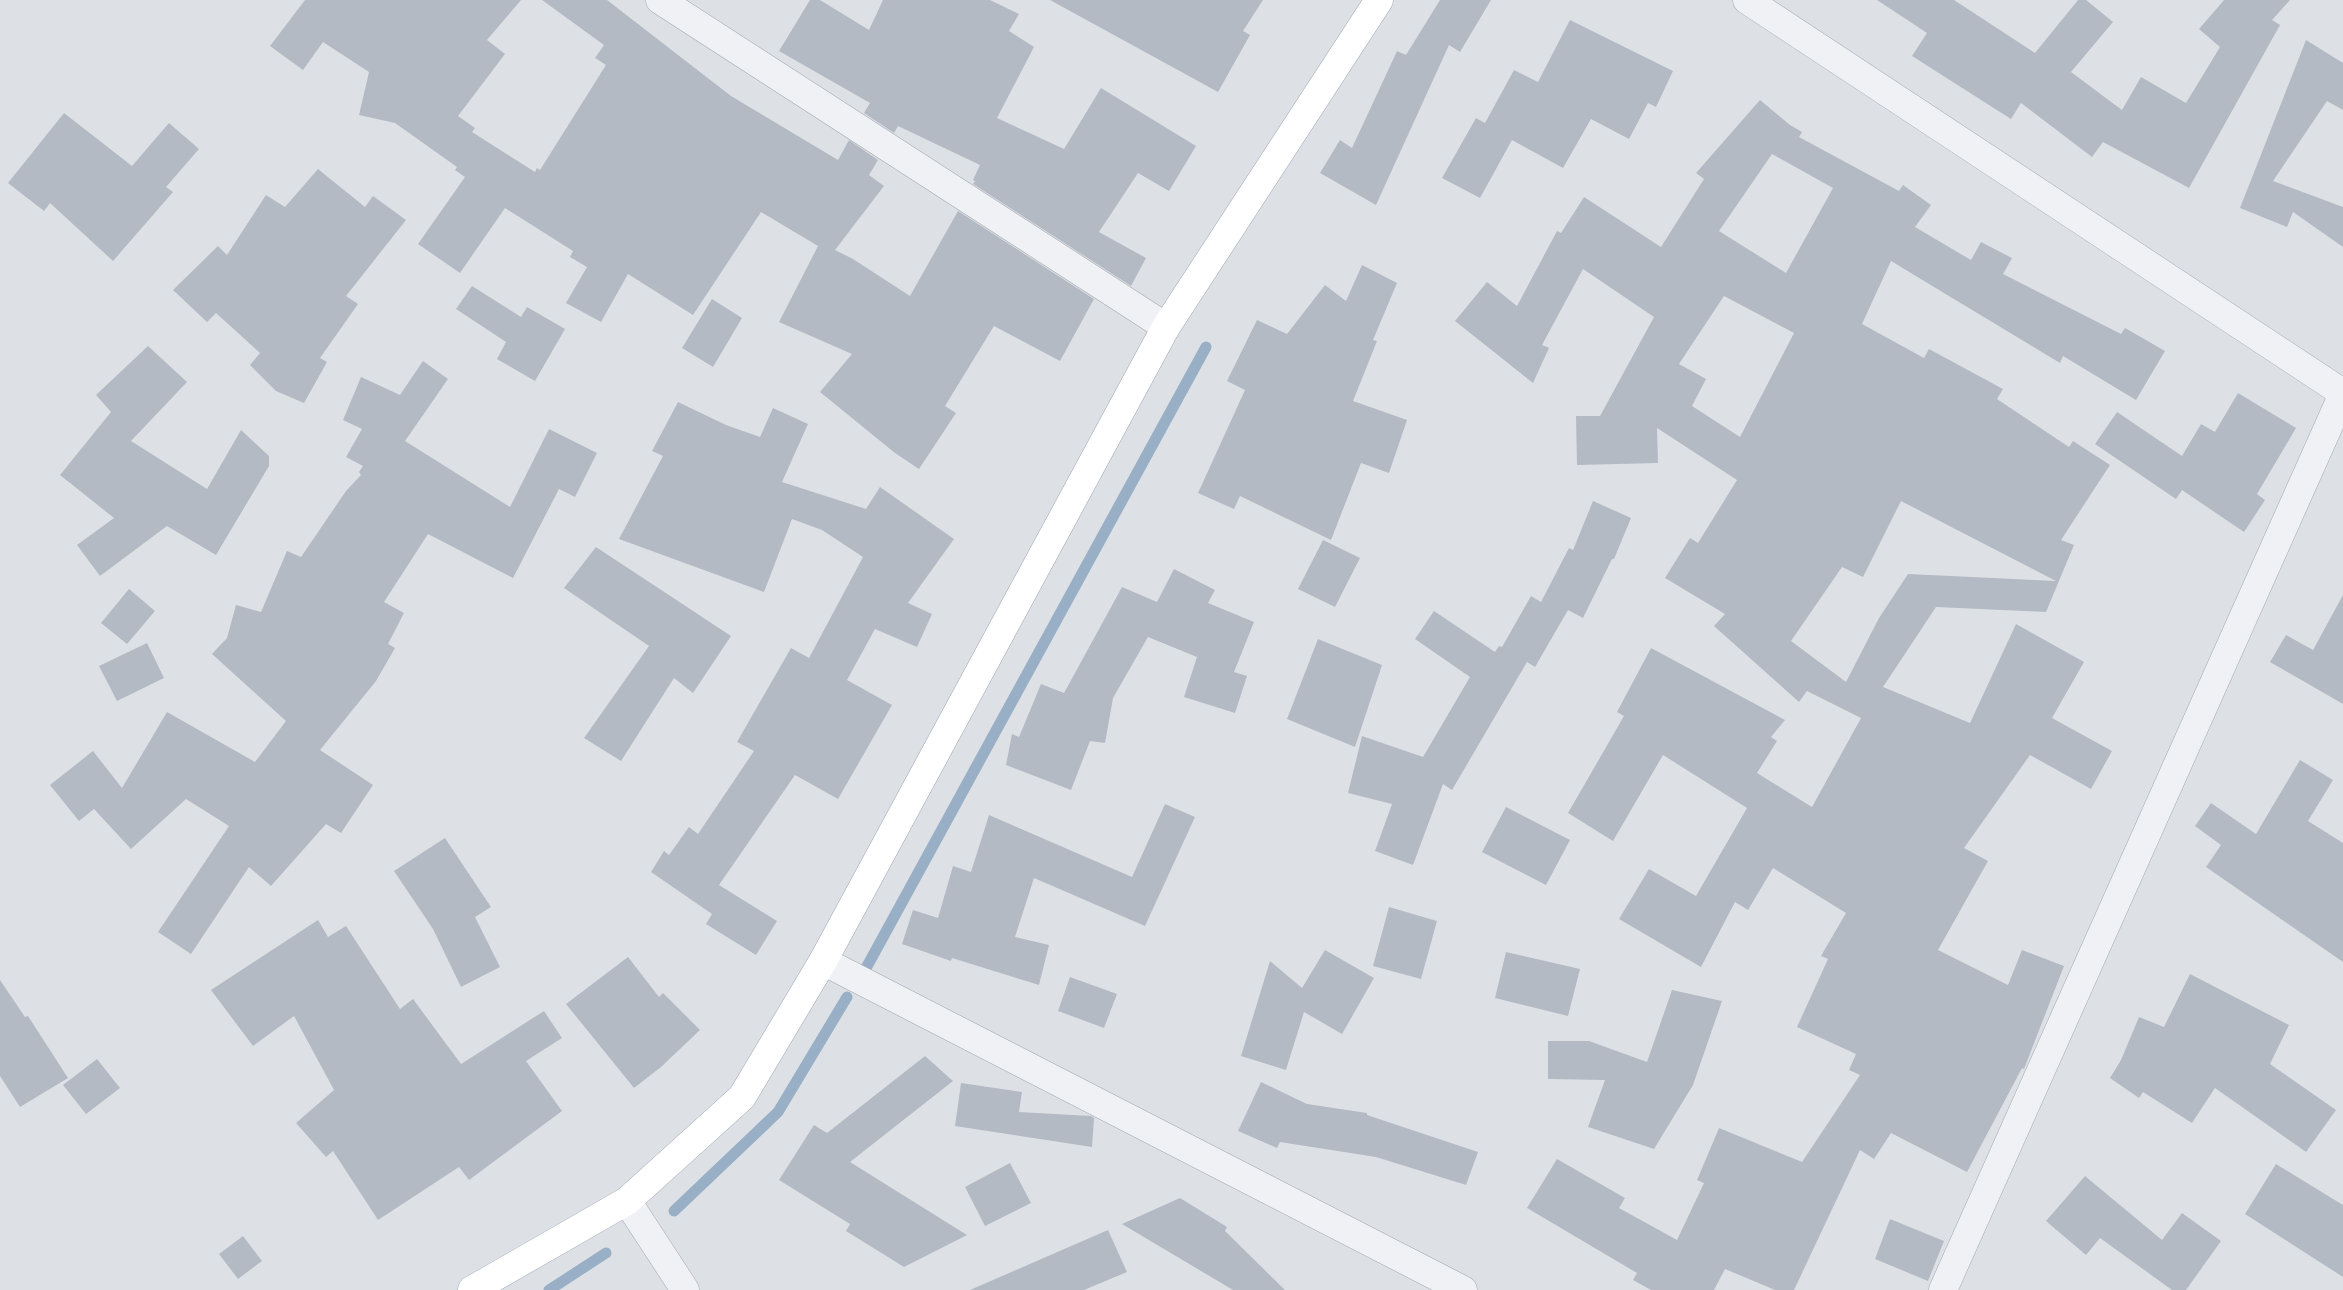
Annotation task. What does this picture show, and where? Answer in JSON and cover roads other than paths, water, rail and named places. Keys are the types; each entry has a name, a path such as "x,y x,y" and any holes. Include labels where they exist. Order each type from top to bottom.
{"main road":[{"path":"472,1290 627,1201 742,1097 823,961 1166,326 1379,0"}],"street":[{"path":"660,0 1166,326"},
{"path":"1747,0 2343,394 1943,1290"},
{"path":"823,961 1463,1290"},
{"path":"627,1201 685,1290"}],"waterway":[{"path":"865,970 1206,347"},
{"path":"674,1211 778,1112 847,997"},
{"path":"549,1290 606,1253"}]}
